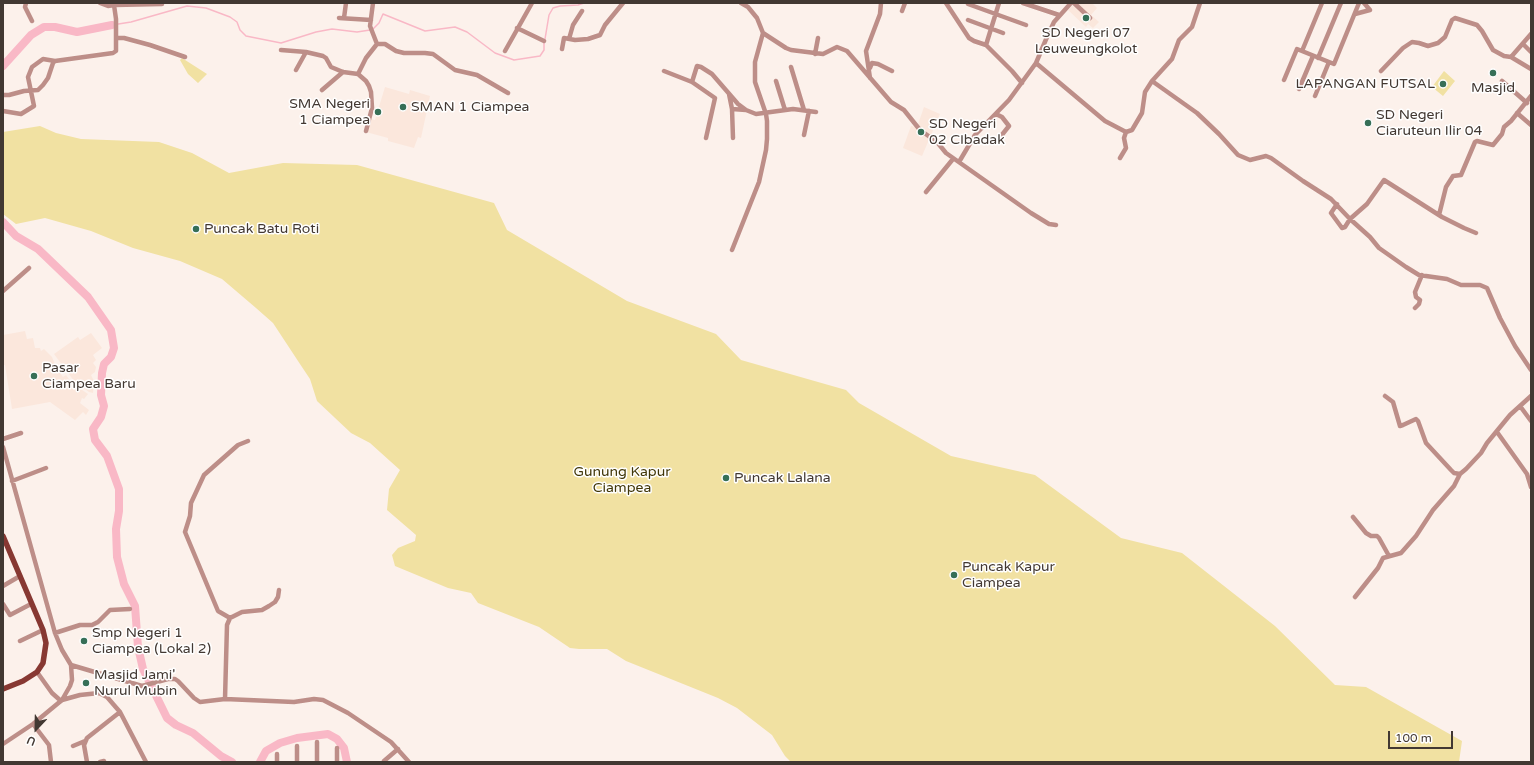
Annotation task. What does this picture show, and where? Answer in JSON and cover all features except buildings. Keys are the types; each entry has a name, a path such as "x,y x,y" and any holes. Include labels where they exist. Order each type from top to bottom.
{"main road":[{"path":"3,536 43,630 46,643 45,658 37,672 24,681 3,689"}],"street":[{"path":"26,3 25,7 32,21"},
{"path":"100,3 108,6 162,4"},
{"path":"344,18 346,3"},
{"path":"373,3 371,29 377,44"},
{"path":"505,51 532,3"},
{"path":"562,49 563,38 569,40 588,39 600,35 623,3"},
{"path":"742,3 749,5 763,32 786,48 816,54 823,54 837,47 844,49 891,102 904,110 920,130 937,142 953,159 1031,213 1049,224 1056,225"},
{"path":"870,78 870,68 866,51 880,14 881,3"},
{"path":"902,11 905,3"},
{"path":"946,3 969,38 986,45 1022,83"},
{"path":"986,45 999,3"},
{"path":"1023,3 1059,16"},
{"path":"959,162 976,135 1022,83 1036,63 1046,37 1059,16 1072,3 1090,18"},
{"path":"1036,63 1105,121 1126,132 1132,130 1142,113 1145,92 1172,59 1179,40 1192,27 1200,3"},
{"path":"1302,51 1322,3"},
{"path":"1300,89 1341,3"},
{"path":"1284,80 1297,49 1334,64 1359,3"},
{"path":"1355,14 1370,10 1364,3"},
{"path":"968,4 1026,24"},
{"path":"3,111 21,114 34,106 28,77 32,67 43,59 55,61 113,53 116,49 116,22 114,5"},
{"path":"569,40 573,25 582,11"},
{"path":"339,18 371,20"},
{"path":"1381,71 1407,44 1412,42 1428,46 1438,43 1445,37 1452,20 1455,18 1477,25 1482,30 1493,50 1504,56 1511,57 1531,69"},
{"path":"968,20 1003,32"},
{"path":"517,28 544,41"},
{"path":"732,250 759,182 766,150 766,114 755,82 755,62 763,32"},
{"path":"1511,57 1531,34"},
{"path":"116,38 124,38 150,45 185,57"},
{"path":"816,54 818,38"},
{"path":"358,74 366,58 377,44"},
{"path":"377,44 385,44 396,51 404,53 433,54 455,70 477,75 508,93"},
{"path":"1523,44 1531,52"},
{"path":"281,50 306,52 325,57 330,65 343,72 358,74 366,81 371,92 372,108 366,131"},
{"path":"296,70 306,52"},
{"path":"3,95 38,90 48,78 55,61"},
{"path":"1315,96 1329,62"},
{"path":"870,68 872,63 878,64 892,71"},
{"path":"692,82 697,66 712,74 738,104 746,110 756,114 766,114 785,110 816,112"},
{"path":"791,67 807,111 804,135"},
{"path":"664,71 692,82 716,98 706,138"},
{"path":"322,90 343,72"},
{"path":"776,80 785,110"},
{"path":"1502,81 1527,103"},
{"path":"1152,82 1197,113 1238,155 1250,160 1266,156 1272,158 1303,181 1331,198 1350,220 1370,237 1380,248 1406,268 1422,275 1447,279 1461,286 1480,285 1487,288 1500,318 1531,370"},
{"path":"728,92 732,109 732,138"},
{"path":"1438,215 1446,188 1453,176 1461,175 1475,142 1477,141 1493,145 1502,134 1504,127 1527,103 1531,96"},
{"path":"732,109 746,110"},
{"path":"1517,113 1531,125"},
{"path":"996,114 1002,117 1009,126 1001,136"},
{"path":"1120,158 1126,148 1124,138 1126,132"},
{"path":"926,192 953,159"},
{"path":"1337,204 1331,213 1342,228 1345,227 1369,201 1375,194 1380,183 1384,180 1438,215 1476,233"},
{"path":"3,290 29,268"},
{"path":"1416,308 1420,300 1416,297 1416,292 1422,275"},
{"path":"1385,396 1393,402 1400,426 1416,420 1418,421 1426,443 1454,473 1460,474"},
{"path":"1355,597 1378,568 1383,558 1401,553 1416,536 1433,510 1454,486 1460,474 1466,470 1510,415 1531,396"},
{"path":"1520,406 1531,421"},
{"path":"1497,432 1527,474 1531,487"},
{"path":"3,439 21,433"},
{"path":"230,618 218,610 185,532 190,516 191,503 204,475 238,445 248,441"},
{"path":"3,447 55,633 62,650 71,665 72,680 61,700 33,724 3,744"},
{"path":"12,481 46,468"},
{"path":"1353,517 1366,533 1379,538 1389,556"},
{"path":"3,586 20,576"},
{"path":"225,699 227,625 230,618 242,612 262,610 270,606 278,597 279,590"},
{"path":"3,604 11,617 31,604"},
{"path":"55,633 80,626 92,625 98,622 110,610 130,609"},
{"path":"20,641 43,630"},
{"path":"71,665 138,686 145,686 168,679 175,680 178,681 194,698 200,702 225,699 294,702 314,699 323,700 348,713 391,742 409,762"},
{"path":"37,672 52,693 61,700"},
{"path":"61,700 80,695 99,693 107,697 120,712 146,762"},
{"path":"73,746 85,741 120,712"},
{"path":"33,724 49,745 51,762"},
{"path":"85,741 84,745 87,762"},
{"path":"317,742 317,762"},
{"path":"297,746 297,762"},
{"path":"337,748 337,762"},
{"path":"384,761 398,749"},
{"path":"276,762 277,754"}],"shaded area":[{"name":"SD Negeri 07 Leuweungkolot","path":"1075,3 1092,3 1097,8 1091,15 1099,22 1093,28 1088,24 1086,27 1068,10"},
{"name":"SMAN 1 Ciampea","path":"385,87 409,94 410,90 430,96 421,138 418,137 414,148 388,141 388,138 366,132 371,119 375,120"},
{"name":"SD Negeri 02 CIbadak","path":"924,107 940,114 922,156 903,148 911,126 917,127"},
{"name":"Pasar Ciampea Baru","path":"25,331 27,339 33,338 35,348 40,348 41,351 44,349 52,357 57,369 63,377 66,375 72,383 88,394 84,399 82,398 80,403 89,410 86,415 83,412 75,420 50,402 12,409 5,365 3,365 3,335"},
{"path":"91,333 102,348 93,355 96,360 93,363 96,367 95,372 91,375 94,381 93,393 89,392 74,381 54,354 78,337 80,340"}],"green space":[{"path":"182,58 207,74 198,83 188,74 180,60"},
{"name":"LAPANGAN FUTSAL","path":"1444,71 1455,81 1443,96 1432,87"},
{"name":"Gunung Kapur Ciampea","path":"40,126 56,133 81,139 159,142 192,153 229,173 283,163 357,165 494,203 507,230 627,301 716,334 741,360 846,390 859,403 951,456 1035,475 1121,538 1182,553 1275,626 1335,685 1366,687 1462,741 1459,762 791,762 785,756 772,735 737,708 718,698 626,661 607,649 570,648 539,627 478,603 471,593 448,588 395,566 392,555 398,548 415,541 416,535 387,510 389,489 400,470 370,443 351,433 317,401 310,379 273,323 222,279 180,261 133,248 91,231 45,218 16,224 3,214 3,132"}],"waterway":[{"path":"545,39 549,15 553,8 584,3"},
{"path":"112,25 131,22 187,6 206,8 230,17 237,22 240,30 246,36 281,43 316,32 332,29 357,32 370,30"},
{"path":"373,29 379,23 383,14 425,31 455,27 467,32 495,53 514,60 540,56 544,50 544,43"},
{"path":"3,66 31,35 44,27 55,27 77,32 112,25"},
{"path":"3,222 16,236 38,249 88,297 111,330 114,348 111,357 104,364 102,373 101,395 104,406 101,417 93,429 95,440 107,456 119,489 119,511 116,529 117,557 124,584 135,606 138,647 143,669 167,718 176,725 193,733 221,756 232,762"},
{"path":"260,762 266,751 280,743 297,738 328,734 337,739 344,748 347,762"}],"place":[{"name":"SD Negeri 07 Leuweungkolot","path":"1086,18"},
{"name":"Masjid","path":"1493,73"},
{"name":"LAPANGAN FUTSAL","path":"1443,84"},
{"name":"SMAN 1 Ciampea","path":"403,107"},
{"name":"SMA Negeri 1 Ciampea","path":"378,112"},
{"name":"SD Negeri Ciaruteun Ilir 04","path":"1368,123"},
{"name":"SD Negeri 02 CIbadak","path":"921,132"},
{"name":"Puncak Batu Roti","path":"196,229"},
{"name":"Pasar Ciampea Baru","path":"34,376"},
{"name":"Puncak Lalana","path":"726,478"},
{"name":"Puncak Kapur Ciampea","path":"954,575"},
{"name":"Smp Negeri 1 Ciampea (Lokal 2)","path":"84,641"},
{"name":"Masjid Jami' Nurul Mubin","path":"86,683"}]}
